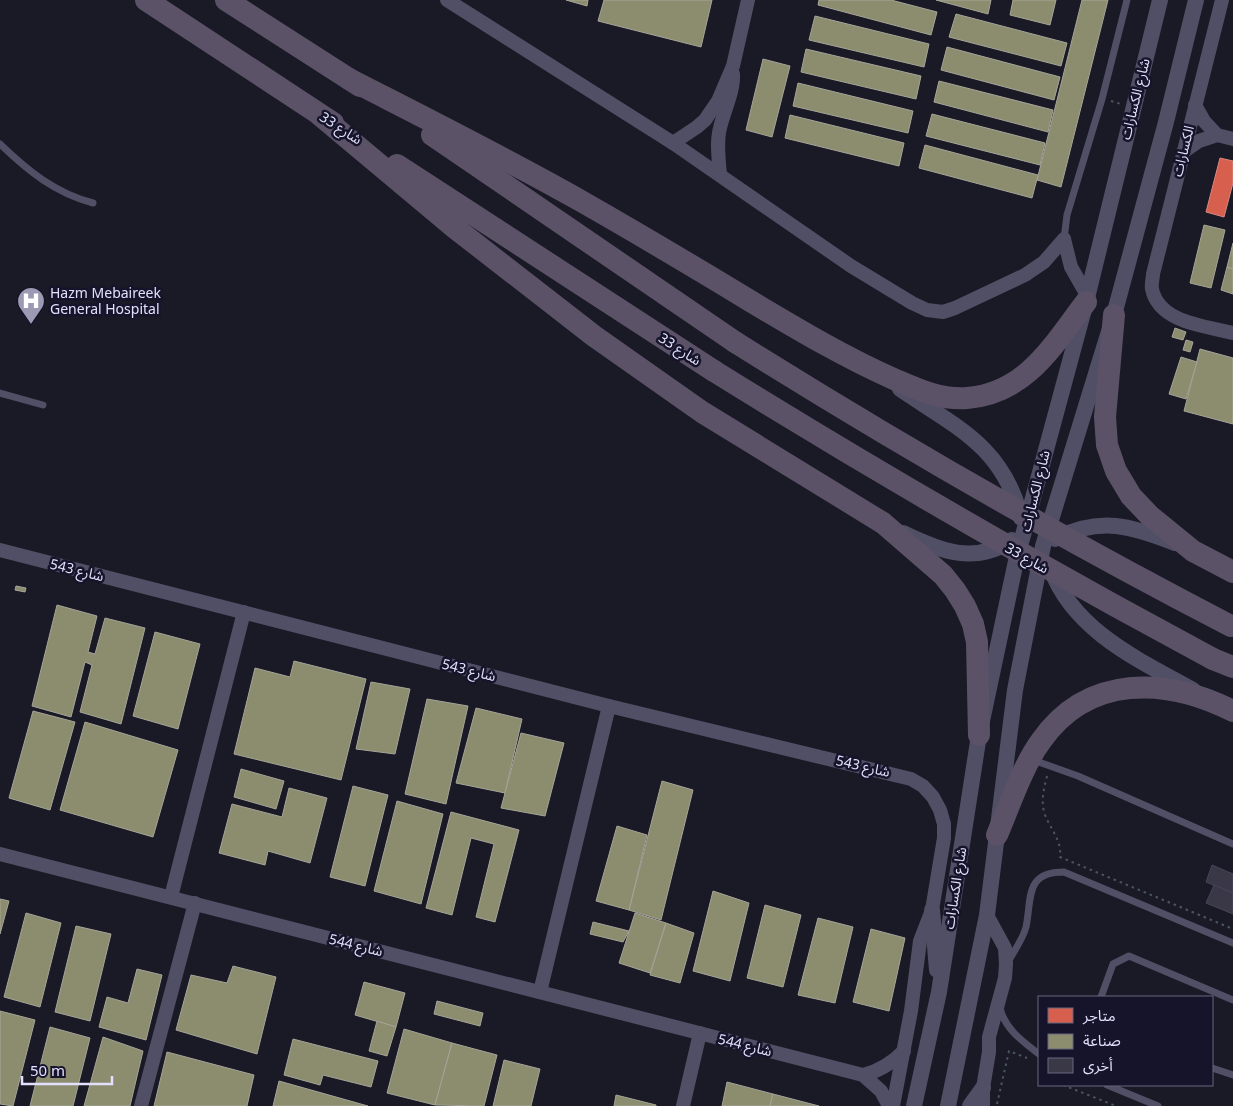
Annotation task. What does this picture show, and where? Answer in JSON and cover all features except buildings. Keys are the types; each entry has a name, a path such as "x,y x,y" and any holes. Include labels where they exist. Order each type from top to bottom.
{"highway":[{"name":"شارع 33","path":"146,0 714,371 812,432 1069,581 1223,663"},
{"path":"226,0 349,79 735,342 979,490 1232,627"},
{"path":"349,79 544,180 867,367 923,392 964,398 991,394 1005,389 1029,373 1039,363 1086,298"},
{"path":"320,115 455,228 630,362 702,412 883,524 943,575 965,606 973,624 977,642 979,735"},
{"path":"1114,315 1105,431 1111,458 1123,484 1140,506 1194,551 1233,572"},
{"path":"997,835 1040,763 1040,743 1064,715 1080,704 1114,690 1132,687 1151,687 1170,689 1213,701 1233,711"}],"street":[{"path":"447,0 673,142 851,266 912,303 934,312 943,312 955,308 1025,275 1044,262 1064,239"},
{"path":"673,142 697,127 705,120 715,106 733,66 748,0"},
{"name":"شارع الكسارات","path":"914,1106 939,992 979,735 1016,561 1031,529 1030,508 1086,298 1160,0"},
{"name":"شارع الكسارات","path":"948,1106 987,915 1015,690 1039,570 1038,549 1053,516 1114,315 1166,122 1196,0"},
{"name":"الكسارات","path":"1223,2 1183,152 1153,274 1152,289 1157,302 1167,313 1183,320 1233,332"},
{"path":"720,175 718,148 720,129 734,79 733,66"},
{"path":"1195,105 1204,121 1217,135"},
{"path":"1183,152 1199,141 1217,135 1233,139"},
{"path":"1064,239 1071,266 1086,298"},
{"path":"867,367 967,433 993,457 1011,486 1038,549 1063,591 1093,628 1112,644 1213,701"},
{"path":"883,524 939,550 970,554 1002,547 1053,516"},
{"path":"1016,561 1068,532 1105,524 1131,527 1194,551"},
{"name":"شارع 543","path":"0,550 609,706 897,774 923,786 933,797"},
{"path":"171,897 244,612"},
{"path":"540,992 609,706"},
{"name":"شارع الكسارات","path":"893,1106 911,1011 918,949 925,925 932,910 944,838 944,824 940,810 933,797"},
{"name":"شارع 544","path":"0,854 864,1075"},
{"path":"141,1106 194,903"},
{"path":"932,910 939,992"},
{"path":"983,1106 983,1088 989,1052 989,1037 1005,978 1006,964 1005,948 987,915"},
{"path":"683,1106 700,1033"},
{"path":"889,1106 881,1091 864,1075 890,1064 904,1051"},
{"path":"970,1106 983,1088"}],"lane":[{"path":"1064,239 1067,215 1102,98 1126,0"},
{"path":"0,144 31,171 52,186 76,198 93,203"},
{"path":"0,394 43,405"},
{"path":"1040,763 1078,776 1233,844"},
{"path":"1006,964 1026,929 1030,895 1036,880 1052,872 1064,872 1233,943"},
{"path":"1101,996 1113,964 1129,956 1233,1000"},
{"path":"998,1000 1002,1016 1010,1029 1038,1053"},
{"path":"1213,1068 1231,1077"},
{"path":"1109,1086 1158,1106"}],"path":[{"path":"1040,763 1044,812 1061,848 1060,857 1233,929"},
{"path":"996,1106 1009,1051 1032,1060"},
{"path":"1066,1086 1116,1106"}],"place":[{"name":"Hazm Mebaireek General Hospital","path":"31,325"}]}
